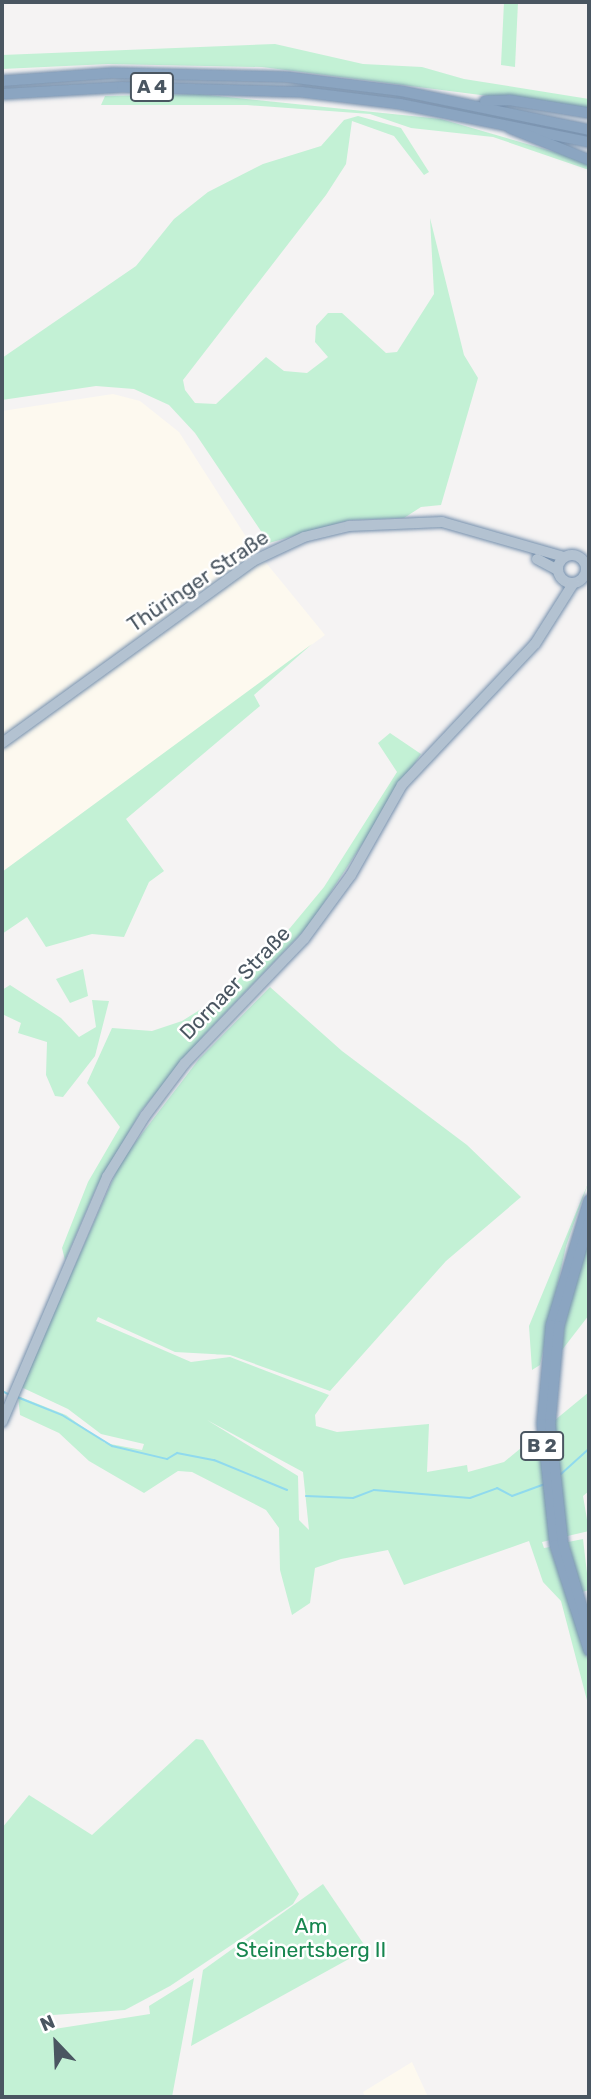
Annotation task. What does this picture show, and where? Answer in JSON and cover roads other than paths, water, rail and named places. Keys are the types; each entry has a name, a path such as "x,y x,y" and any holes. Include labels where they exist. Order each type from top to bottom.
{"highway":[{"name":"A 4","path":"2,80 113,73 287,77 468,103 589,130"},
{"name":"A 4","path":"2,94 231,88 376,101 498,122 589,142"},
{"path":"468,103 509,100 589,113"},
{"path":"498,122 589,160"},
{"name":"B 2","path":"589,1200 555,1326 543,1454 564,1566 589,1651"},
{"name":"B 2","path":"555,1326 589,1222"},
{"name":"B 2","path":"564,1566 589,1630"}],"main road":[{"name":"Thüringer Straße","path":"2,743 253,561 304,537 349,526 442,522 564,557 578,556 584,576 559,574 478,537 441,528 349,532 307,541 258,565 2,749"},
{"name":"Dornaer Straße","path":"557,608 559,574 564,557"},
{"name":"Dornaer Straße","path":"2,1422 107,1177 145,1116 184,1063 304,939 351,875 402,785 536,644 557,608 584,576"}],"waterway":[{"path":"2,1391 8,1394"},
{"path":"17,1397 62,1415 112,1446 167,1459 177,1453 214,1460 287,1490"},
{"path":"561,1474 589,1449"},
{"path":"306,1496 353,1498 374,1490 470,1498 497,1488 512,1496 545,1484"}],"park label":[{"name":"Am Steinertsberg II","path":"311,1938"}]}
